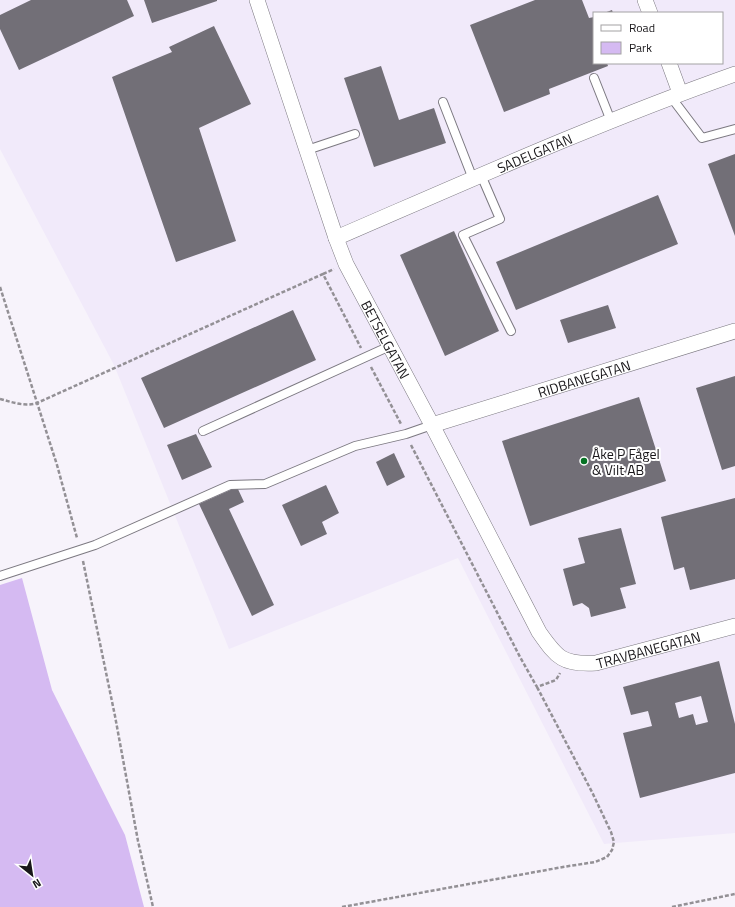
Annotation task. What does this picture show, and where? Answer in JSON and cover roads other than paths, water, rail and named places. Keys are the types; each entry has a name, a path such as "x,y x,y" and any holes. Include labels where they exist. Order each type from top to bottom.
{"street":[{"name":"BETSELGATAN","path":"257,0 346,264 432,425 539,632 561,659"},
{"path":"645,0 650,12"},
{"path":"668,64 675,95"},
{"name":"SADELGATAN","path":"336,238 611,121 675,95 735,74"},
{"name":"RIDBANEGATAN","path":"432,425 735,331"},
{"name":"TRAVBANEGATAN","path":"561,659 578,664 596,663 735,626"}],"lane":[{"path":"594,78 611,121"},
{"path":"675,95 702,138 735,129"},
{"path":"443,102 477,177 500,219 463,235 510,331"},
{"path":"307,150 355,134"},
{"path":"203,431 390,346"},
{"path":"0,576 95,545 230,485 265,484 355,446 406,434 432,425"}],"place":[{"name":"Åke P Fågel & Vilt AB","path":"584,461"}]}
